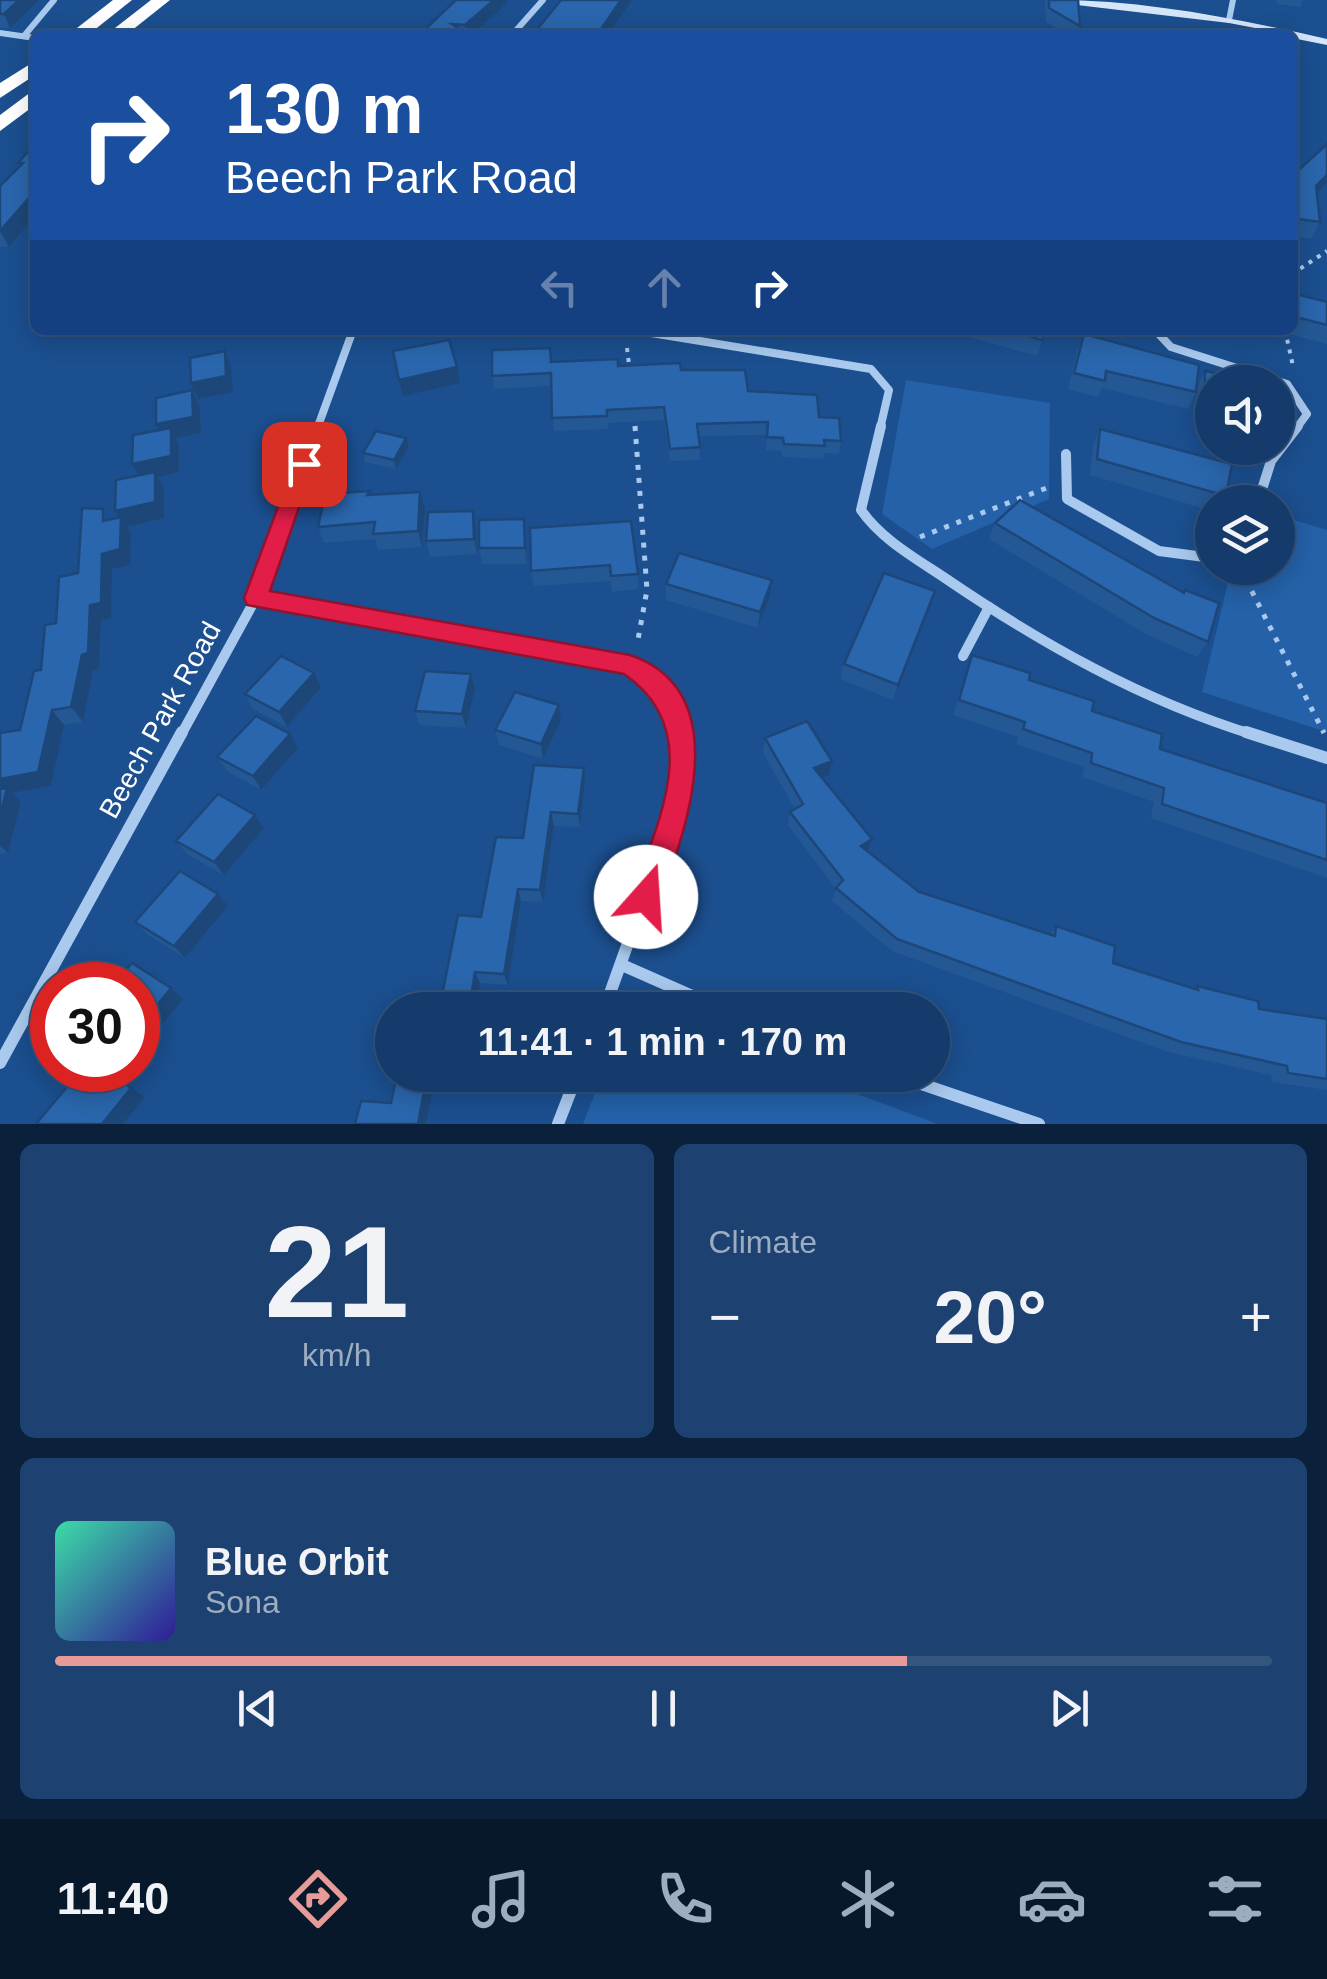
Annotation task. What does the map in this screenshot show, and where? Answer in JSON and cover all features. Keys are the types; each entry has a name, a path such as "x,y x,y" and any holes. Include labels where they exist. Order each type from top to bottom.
{"highway":[{"path":"84,30 124,0"},
{"path":"123,30 162,0"},
{"path":"0,92 30,70"},
{"path":"0,125 30,99"}],"main road":[{"path":"1060,0 1229,20 1274,30"},
{"path":"1298,35 1327,42"}],"street":[{"path":"24,36 54,0"},
{"path":"516,30 542,0"},
{"path":"1229,20 1233,0"},
{"path":"0,33 30,37"},
{"name":"Beech Park Road","path":"0,1062 256,598 350,335"},
{"path":"664,335 871,369 889,390 861,510 873,527 989,608 1086,667 1158,701 1327,758"},
{"path":"1160,335 1171,347 1227,365"},
{"path":"1295,396 1307,414 1295,430"},
{"path":"1066,454 1067,499 1159,551 1195,556"},
{"path":"256,598 630,665 654,681 669,698 682,738 681,795 611,992"},
{"path":"962,656 989,608"},
{"path":"622,965 683,992"},
{"path":"558,1124 571,1092"},
{"path":"945,1092 1040,1124"}],"path":[{"path":"1298,270 1327,252"},
{"path":"1285,335 1292,365"},
{"path":"627,345 630,372"},
{"path":"630,665 647,590 634,409"},
{"path":"917,538 1049,486"},
{"path":"1249,585 1324,731"}],"shaded area":[{"path":"906,380 1050,403 1049,499 932,549 882,514"},
{"path":"1295,520 1327,530 1327,732 1202,692 1227,585 1295,585"},
{"path":"595,1092 852,1092 938,1124 583,1124"}],"building":[{"path":"0,0 19,0 0,14"},
{"path":"456,0 494,0 465,25 452,24 456,30 424,30"},
{"path":"561,0 621,0 600,30 539,27"},
{"path":"1049,0 1078,0 1080,26 1049,8"},
{"path":"1327,144 1327,175 1316,186 1320,222 1298,219 1298,171"},
{"path":"30,150 30,197 0,231 0,186 23,163 18,163"},
{"path":"1298,295 1327,302 1327,325 1298,318"},
{"path":"1084,335 1199,365 1195,365 1195,392 1106,371 1105,381 1074,373"},
{"path":"449,340 457,367 399,380 393,351"},
{"path":"550,348 551,362 618,359 618,366 680,363 681,370 745,370 748,391 817,395 819,417 839,418 841,441 824,440 825,446 784,444 783,438 767,437 768,422 697,424 700,447 670,449 664,407 607,410 607,416 552,418 551,373 492,376 492,350"},
{"path":"225,351 226,376 191,383 190,358"},
{"path":"192,390 193,417 156,424 156,398"},
{"path":"171,428 171,456 132,464 133,435"},
{"path":"1100,429 1195,454 1195,465 1232,465 1228,485 1195,487 1097,459"},
{"path":"376,431 406,438 394,460 363,453"},
{"path":"155,472 155,502 115,511 116,480"},
{"path":"370,491 367,495 420,492 418,531 373,534 375,522 318,527 325,494"},
{"path":"1020,500 1184,593 1185,590 1219,603 1208,642 1154,618 995,523"},
{"path":"82,508 103,509 103,521 121,517 120,549 102,554 101,603 90,605 88,653 82,655 71,707 52,710 38,772 0,779 0,733 20,730 34,671 41,670 45,625 56,623 59,577 78,573"},
{"path":"473,511 474,539 426,541 428,512"},
{"path":"524,519 525,548 479,548 479,520"},
{"path":"631,521 638,574 611,576 610,565 531,571 530,528"},
{"path":"679,553 772,580 760,612 666,584"},
{"path":"884,573 935,591 898,685 844,664"},
{"path":"972,655 1030,673 1029,680 1094,701 1092,711 1162,734 1160,749 1327,803 1327,860 1162,804 1164,788 1091,763 1092,753 1023,729 1025,722 959,700"},
{"path":"281,656 314,673 279,712 245,694"},
{"path":"425,671 471,674 462,714 415,711"},
{"path":"515,692 559,705 541,744 495,730"},
{"path":"256,716 290,734 253,776 217,757"},
{"path":"807,721 832,761 814,768 872,839 861,846 919,892 1055,936 1056,926 1115,946 1113,963 1198,990 1197,986 1258,1001 1259,1009 1327,1019 1327,1079 1288,1073 1287,1066 1181,1042 897,939 836,888 843,880 790,812 803,804 765,738"},
{"path":"534,765 584,768 578,814 551,812 540,890 518,889 504,974 475,972 472,992 443,992 458,915 481,917 496,837 523,838"},
{"path":"7,788 0,816 0,789"},
{"path":"218,794 255,815 214,862 176,841"},
{"path":"180,871 218,894 174,946 135,922"},
{"path":"160,981 171,988 160,1002"},
{"path":"63,1092 128,1092 102,1124 36,1124"},
{"path":"393,1092 424,1092 418,1124 355,1124 361,1101 391,1103"}],"route":[{"path":"304,464 256,598 630,665 654,681 669,698 682,738 681,795 646,897"}]}
